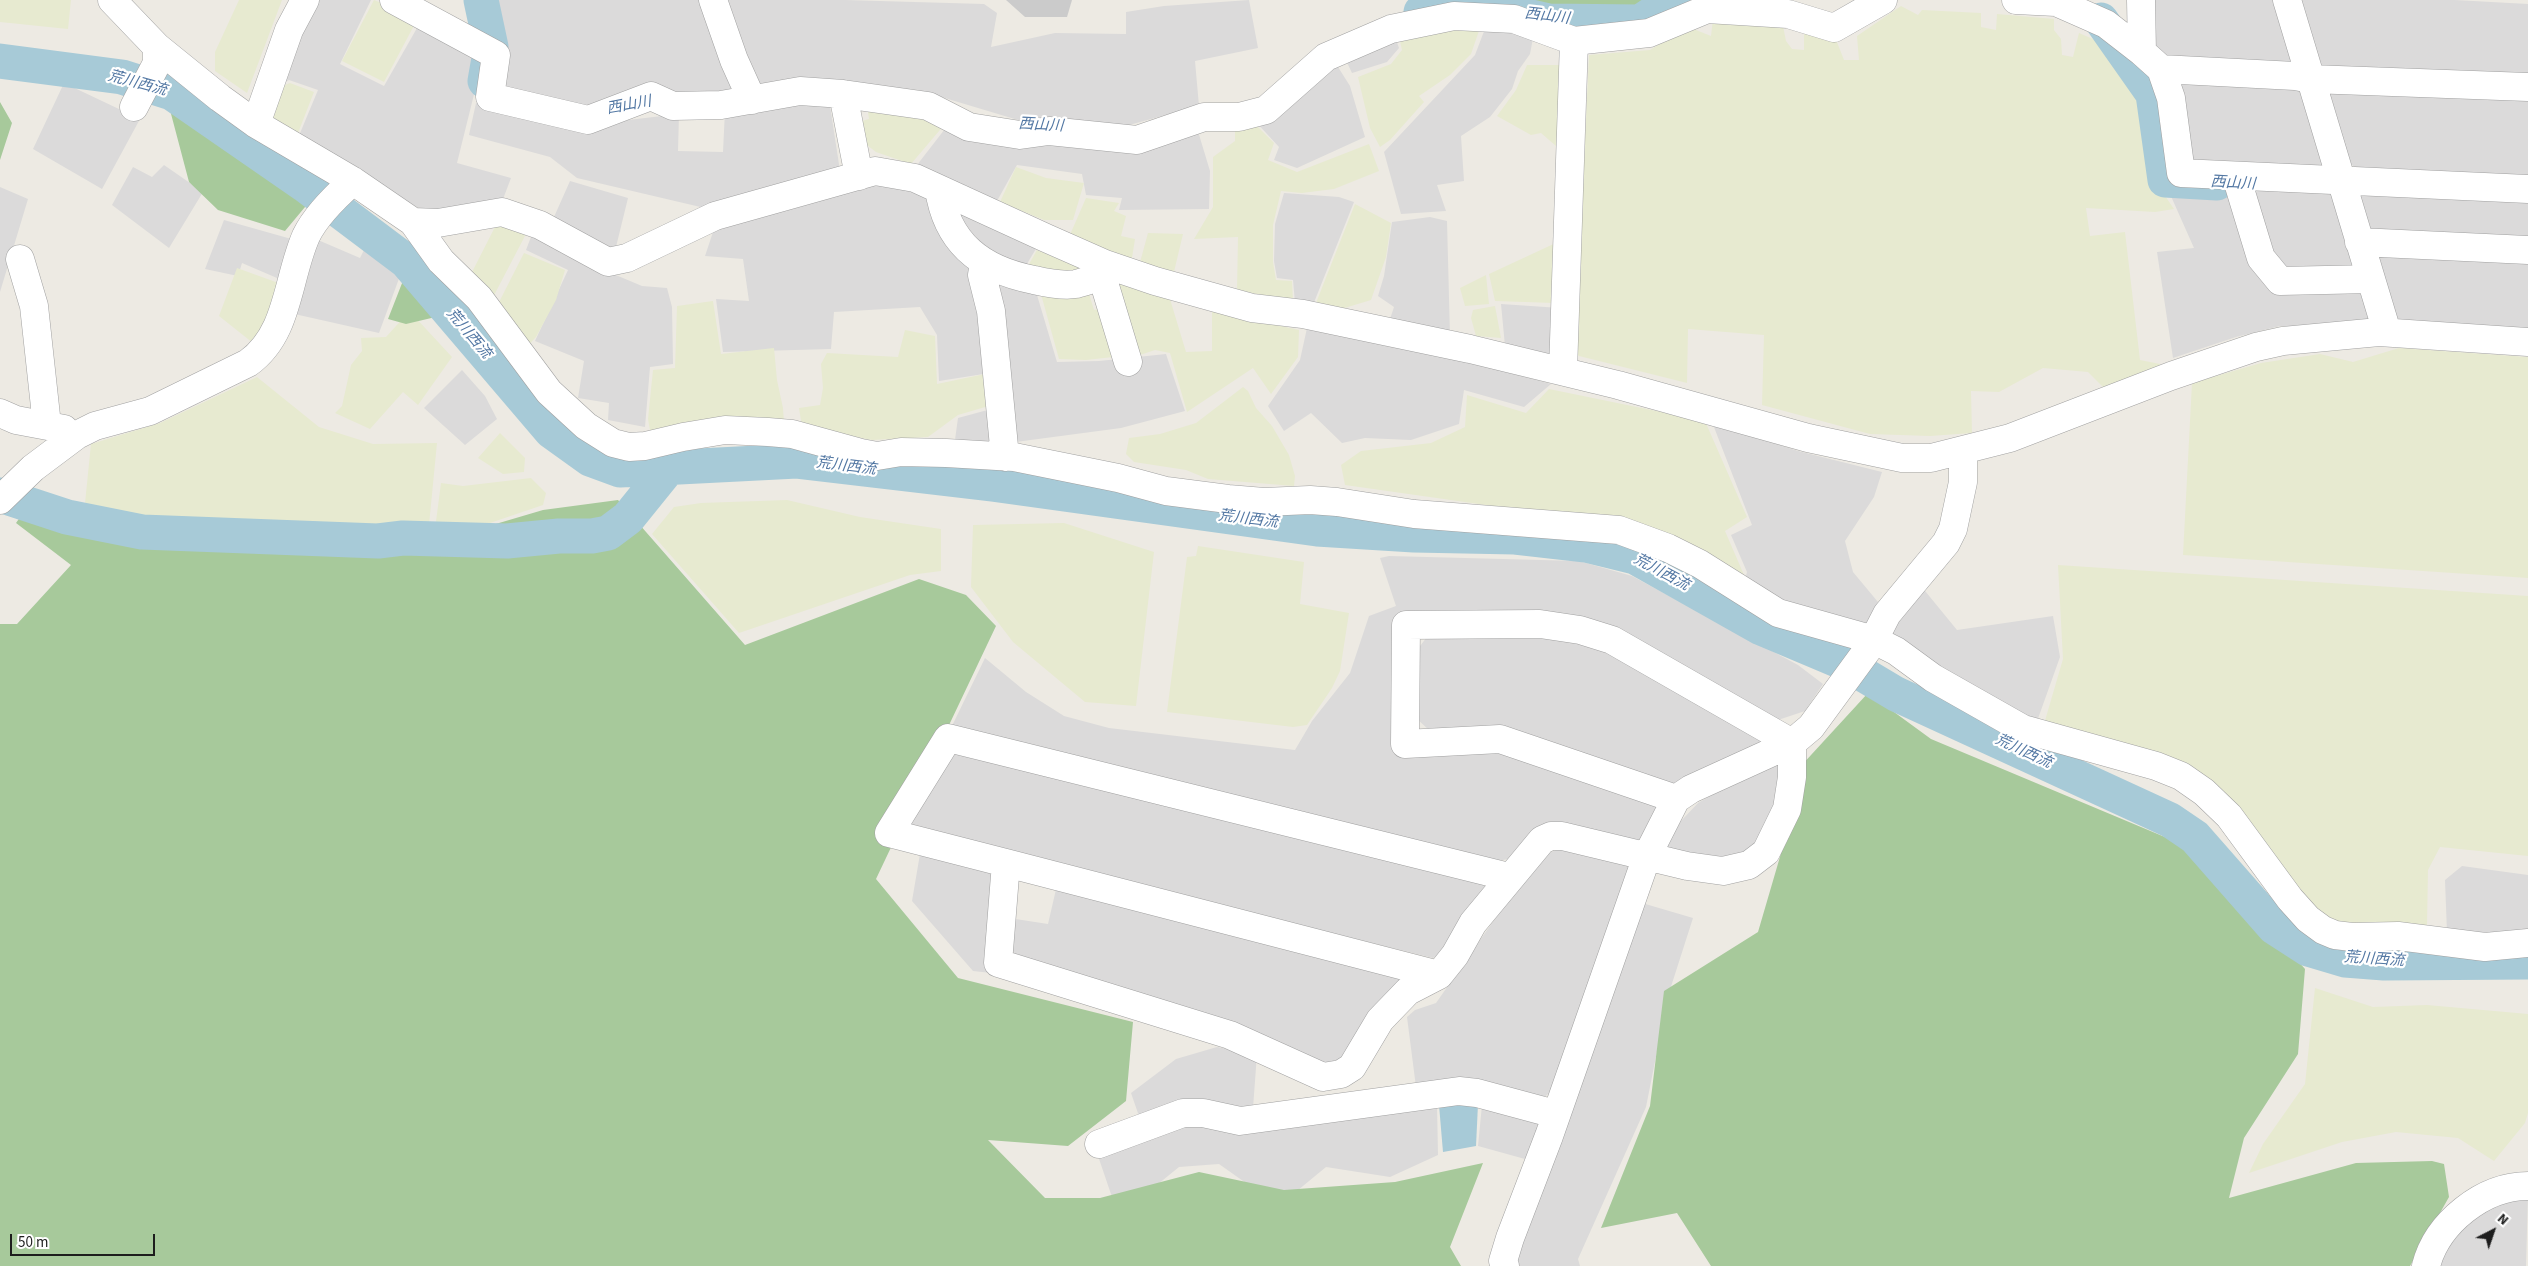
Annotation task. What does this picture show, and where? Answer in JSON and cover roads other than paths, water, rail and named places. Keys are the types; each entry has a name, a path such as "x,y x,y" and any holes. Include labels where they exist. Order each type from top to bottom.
{"street":[{"path":"112,0 157,55 256,124 349,184 414,222 441,261 479,298 549,392 586,426 613,443 629,447 644,446 725,430 760,431 792,434 877,456 901,452 1004,457 1118,478 1166,491 1228,499 1264,502 1310,500 1337,502 1414,514 1619,530 1661,545 1700,564 1778,613 1872,642 1972,702 2023,729 2156,766 2181,776 2204,792 2229,816 2290,899 2308,919 2322,930 2336,935 2352,937 2398,936 2485,947 2528,943"},
{"path":"256,124 289,30 305,0"},
{"path":"394,0 496,55 490,97 588,120 652,96 673,106 721,105 800,91 843,94 928,106 969,127 1020,135 1049,131 1137,140 1204,117 1239,117 1266,110 1326,57 1391,29 1454,16 1514,18 1574,41 1650,33 1707,8 1788,14 1834,28 1883,0"},
{"path":"713,0 734,60 752,100"},
{"path":"2016,0 2056,2 2106,24 2151,60 2311,79 2528,87"},
{"path":"2141,0 2151,60 2170,98 2181,173 2528,189"},
{"path":"2287,0 2387,332"},
{"path":"1564,372 1574,41"},
{"path":"137,100 157,55"},
{"path":"843,94 867,173"},
{"path":"414,222 438,223 502,212 540,225 608,262 626,258 715,216 867,173 915,178 1104,270 1155,281 1252,308 1332,320 1470,349 1564,372 1808,438 1902,458 1922,458 1963,452 2010,438 2171,376 2256,347 2283,341 2387,332 2528,342"},
{"path":"2236,176 2261,258 2280,281 2371,279"},
{"path":"7,492 77,435 95,426 150,411 248,363 261,353 276,332 306,237 313,223 349,184"},
{"path":"939,189 941,203 954,233 972,255 984,263 1016,277 1045,282 1075,284 1104,270"},
{"path":"2360,242 2528,250"},
{"path":"20,259 34,306 47,425"},
{"path":"984,263 982,275 990,311 1004,457"},
{"path":"1104,270 1128,362"},
{"path":"0,413 16,420 47,425 77,435"},
{"path":"1505,1266 1503,1261 1510,1238 1647,856 1676,799 1691,789 1792,743 1811,727 1872,642 1887,614 1946,543 1953,529 1963,482 1963,452"},
{"path":"1676,799 1500,739 1405,744 1406,625 1540,624 1580,630 1612,640 1792,743"},
{"path":"1439,974 889,833 948,738 1509,877"},
{"path":"1006,862 998,963 1230,1035 1323,1078 1341,1074 1352,1067 1380,1020 1408,991 1439,974 1455,955 1473,923 1509,877 1542,840 1551,836 1562,836 1688,866 1723,871 1749,864 1766,852 1787,809 1792,776 1792,743"},
{"path":"1099,1144 1183,1113 1202,1113 1240,1121 1459,1091 1477,1093 1555,1114"},
{"path":"2426,1266 2429,1253 2438,1238 2462,1212 2487,1196 2528,1186"}],"water":[{"path":"1478,1104 1476,1146 1443,1152 1439,1105"}],"waterway":[{"name":"西山川","path":"481,0 491,47 485,81"},
{"name":"西山川","path":"1421,12 1469,3 1549,21 1640,22 1673,0"},
{"name":"西山川","path":"2101,20 2153,94 2165,180 2217,183"},
{"name":"荒川西流","path":"0,61 122,77 172,93 305,185 406,261 551,431 590,459 620,470 797,461 993,484 1317,529 1414,535 1515,537 1586,545 1635,557 1761,628 1844,663 1896,694 2170,820 2195,837 2274,927 2308,949 2345,960 2384,963 2528,962"},
{"path":"0,495 67,517 142,532 378,541 403,538 507,541 559,536 592,536 608,533 628,518 670,466"}]}
